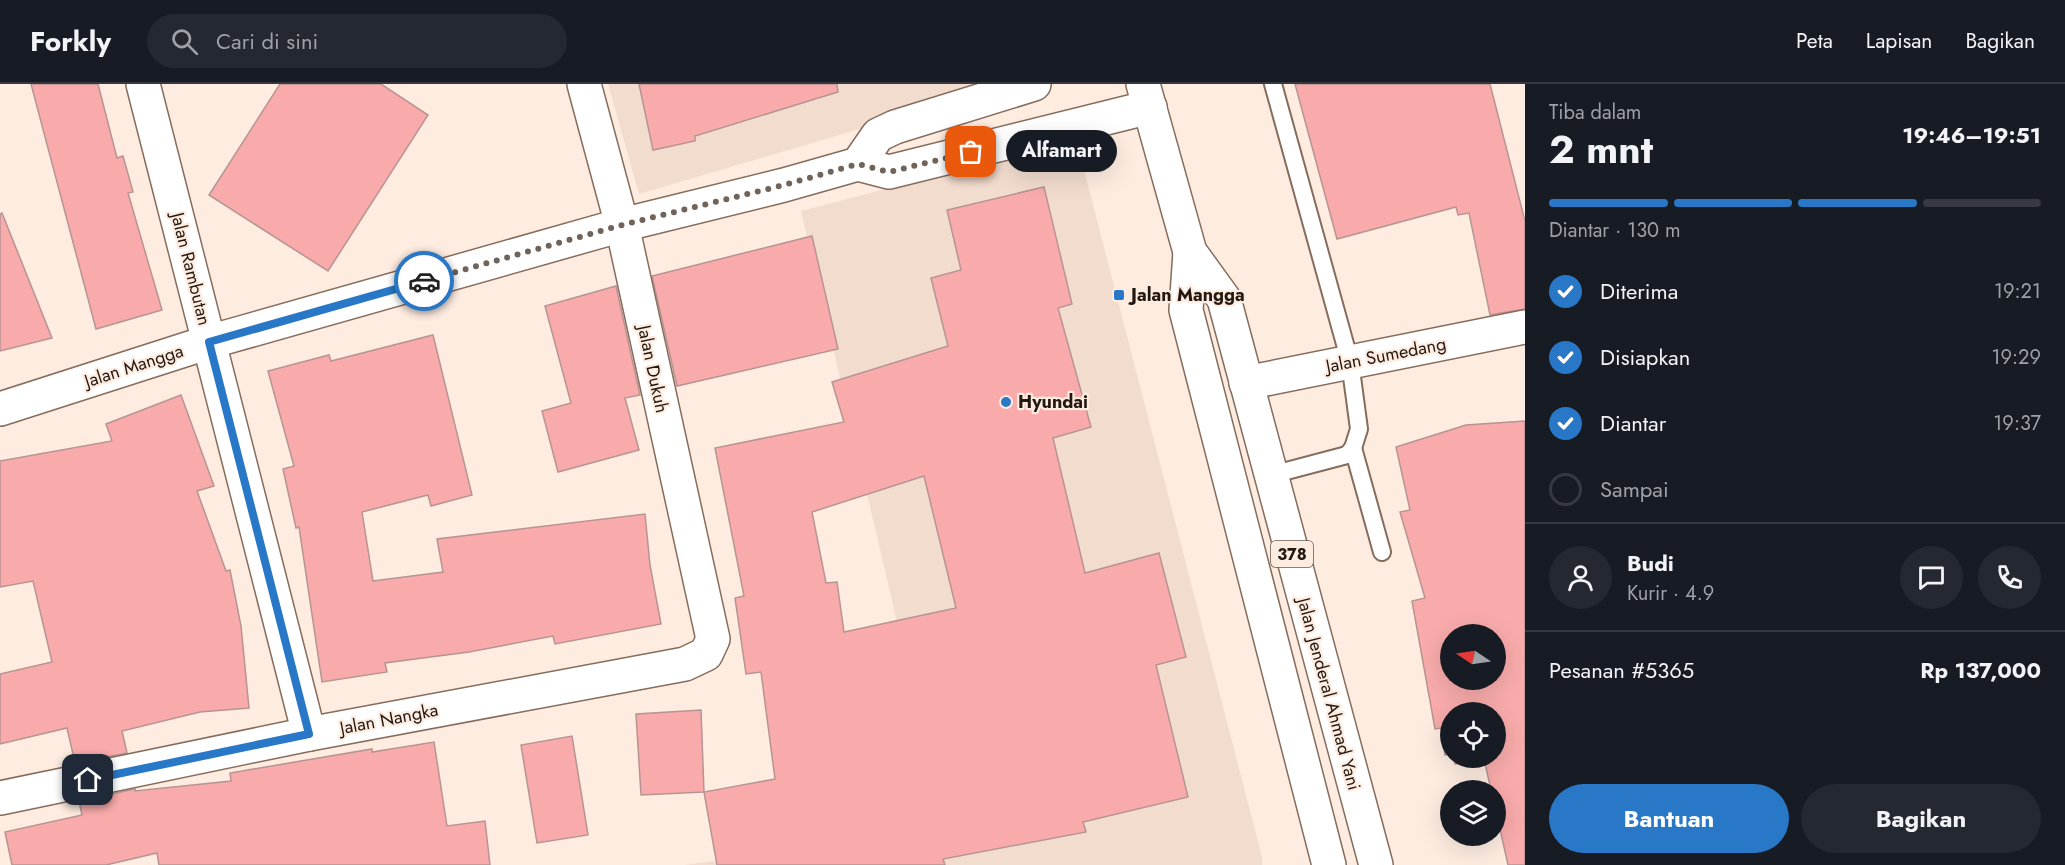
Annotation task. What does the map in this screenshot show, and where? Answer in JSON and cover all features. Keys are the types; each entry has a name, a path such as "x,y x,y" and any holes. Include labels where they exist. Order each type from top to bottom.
{"street":[{"name":"Jalan Rambutan","path":"143,84 309,734"},
{"name":"Jalan Dukuh","path":"584,84 622,225 713,639 706,654"},
{"path":"1034,84 878,135 858,164 889,172 1146,95"},
{"name":"Jalan Jenderal Ahmad Yani","path":"1146,95 1190,252 1186,310 1329,865"},
{"name":"Jalan Mangga","path":"0,409 209,342 622,225 784,185 858,164"},
{"name":"Jalan Jenderal Ahmad Yani","path":"1190,252 1224,299 1376,865"},
{"name":"Jalan Sumedang","path":"1246,383 1525,327"},
{"name":"Jalan Nangka","path":"0,798 309,734 685,664 706,654"}],"lane":[{"path":"1271,475 1347,455 1353,448 1359,429 1350,362 1273,84"},
{"path":"1353,448 1382,552"}],"shaded area":[{"path":"608,84 1013,84 639,194"},
{"path":"1076,139 1262,857 1262,865 685,865 945,828 801,211"}],"building":[{"path":"31,84 98,84 117,158 123,156 133,192 128,193 162,310 96,329"},
{"path":"280,84 381,84 428,115 328,271 209,195"},
{"path":"639,84 837,84 838,92 695,136 695,141 653,150"},
{"path":"1295,84 1490,84 1525,221 1525,309 1490,315 1469,213 1458,215 1456,207 1337,239"},
{"path":"1044,187 1072,304 1058,308 1091,427 1053,438 1085,573 1159,553 1186,657 1156,665 1188,797 1083,822 1086,832 943,859 945,865 717,865 704,792 775,779 761,672 746,674 735,598 744,596 715,448 844,422 832,382 948,346 931,278 961,270 947,210","holes":["924,476 956,608 844,632 837,582 826,583 812,512"]},
{"path":"2,213 52,338 0,351 0,214"},
{"path":"812,236 838,349 677,386 652,276"},
{"path":"616,286 640,395 625,398 639,450 558,472 542,411 571,403 545,306"},
{"path":"433,335 472,495 431,506 428,495 362,512 373,581 443,572 437,539 645,514 650,565 661,624 555,644 553,636 469,652 385,663 387,672 322,682 299,527 296,528 283,469 294,466 268,371 329,355 331,361"},
{"path":"181,395 214,486 197,491 226,571 230,570 241,626 249,708 200,712 122,731 127,753 75,763 67,728 0,744 0,674 52,662 33,581 0,587 0,461 112,441 106,424"},
{"path":"1525,421 1525,865 1508,865 1504,846 1506,846 1506,780 1489,780 1486,768 1506,768 1506,702 1440,702 1440,728 1435,729 1412,601 1425,598 1400,512 1410,510 1396,447 1466,425"},
{"path":"701,710 704,792 641,795 636,714"},
{"path":"572,736 588,835 537,843 521,745"},
{"path":"434,742 447,826 485,821 490,865 159,865 157,853 106,865 12,865 5,832 82,815 79,801 135,789 135,791 231,781 230,773 372,749 372,752"}],"way so far":[{"path":"424,281 622,225 784,185 858,164 889,172 971,152"}],"place":[{"name":"Alfamart","path":"971,152"},
{"name":"Jalan Mangga","path":"1119,295"},
{"name":"Hyundai","path":"1006,402"}],"route":[{"path":"88,780 309,734 209,342 424,281"}]}
